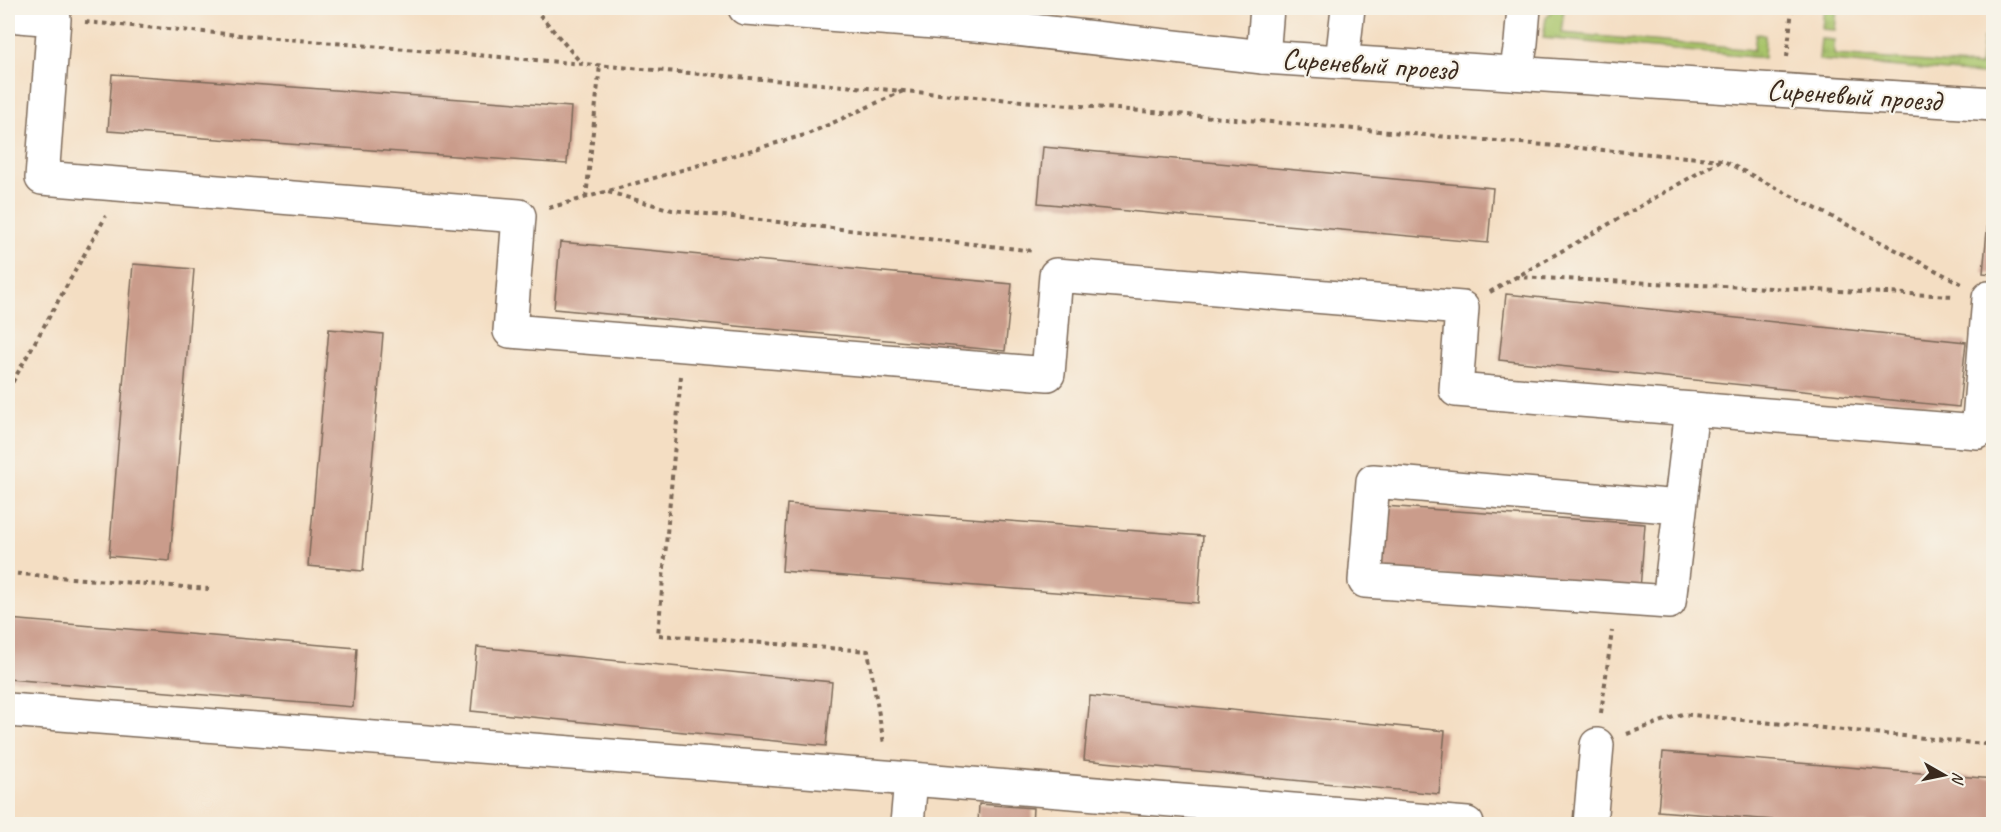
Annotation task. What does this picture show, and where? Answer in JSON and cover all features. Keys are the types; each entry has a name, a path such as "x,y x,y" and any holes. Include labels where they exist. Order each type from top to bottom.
{"street":[{"name":"Сиреневый проезд","path":"746,8 989,26 1263,57 1994,105"},
{"path":"1263,57 1267,8"},
{"path":"1342,62 1348,8"},
{"path":"1516,73 1524,8"},
{"path":"8,15 54,19 42,178 519,216 510,331 1048,374 1056,275 1462,308 1456,390 1978,432 1991,298"},
{"path":"1680,507 1373,481 1365,581 1669,602 1692,409"},
{"path":"8,710 901,778 1467,825"},
{"path":"1590,825 1597,745"},
{"path":"901,778 907,825"}],"path":[{"path":"534,8 582,64"},
{"path":"1785,91 1792,8"},
{"path":"54,19 1722,159 1991,298"},
{"path":"586,198 600,65"},
{"path":"519,216 808,134 903,91"},
{"path":"1462,308 1722,159"},
{"path":"8,390 124,184"},
{"path":"608,192 672,210 1043,252 1056,275"},
{"path":"1515,277 1991,298"},
{"path":"684,345 658,635 868,651 901,778"},
{"path":"8,573 209,590"},
{"path":"1617,598 1597,745 1682,714 1994,746"}],"green space":[{"path":"1554,8 1564,8 1561,33 1754,50 1756,34 1765,35 1764,58 1543,38 1546,18"},
{"path":"1824,8 1837,8 1835,30 1822,29"},
{"path":"1821,39 1834,40 1834,55 1980,66 1983,39 1993,39 1993,75 1819,60"}],"building":[{"path":"112,74 571,107 567,164 108,131"},
{"path":"1043,147 1493,188 1488,243 1038,203"},
{"path":"1989,210 1994,210 1994,274 1983,273"},
{"path":"560,242 1012,284 1005,351 554,309"},
{"path":"133,264 194,269 170,561 109,556"},
{"path":"1506,294 1966,342 1959,407 1499,360"},
{"path":"329,329 383,334 363,571 308,566"},
{"path":"787,504 1203,536 1198,603 782,571"},
{"path":"1383,506 1645,524 1640,590 1378,572"},
{"path":"8,619 357,648 353,707 8,679"},
{"path":"477,647 832,682 826,746 471,711"},
{"path":"1090,696 1445,731 1439,794 1084,760"},
{"path":"1663,752 1994,779 1994,824 1824,824 1658,811"},
{"path":"979,804 1033,808 1032,824 978,824"}]}
